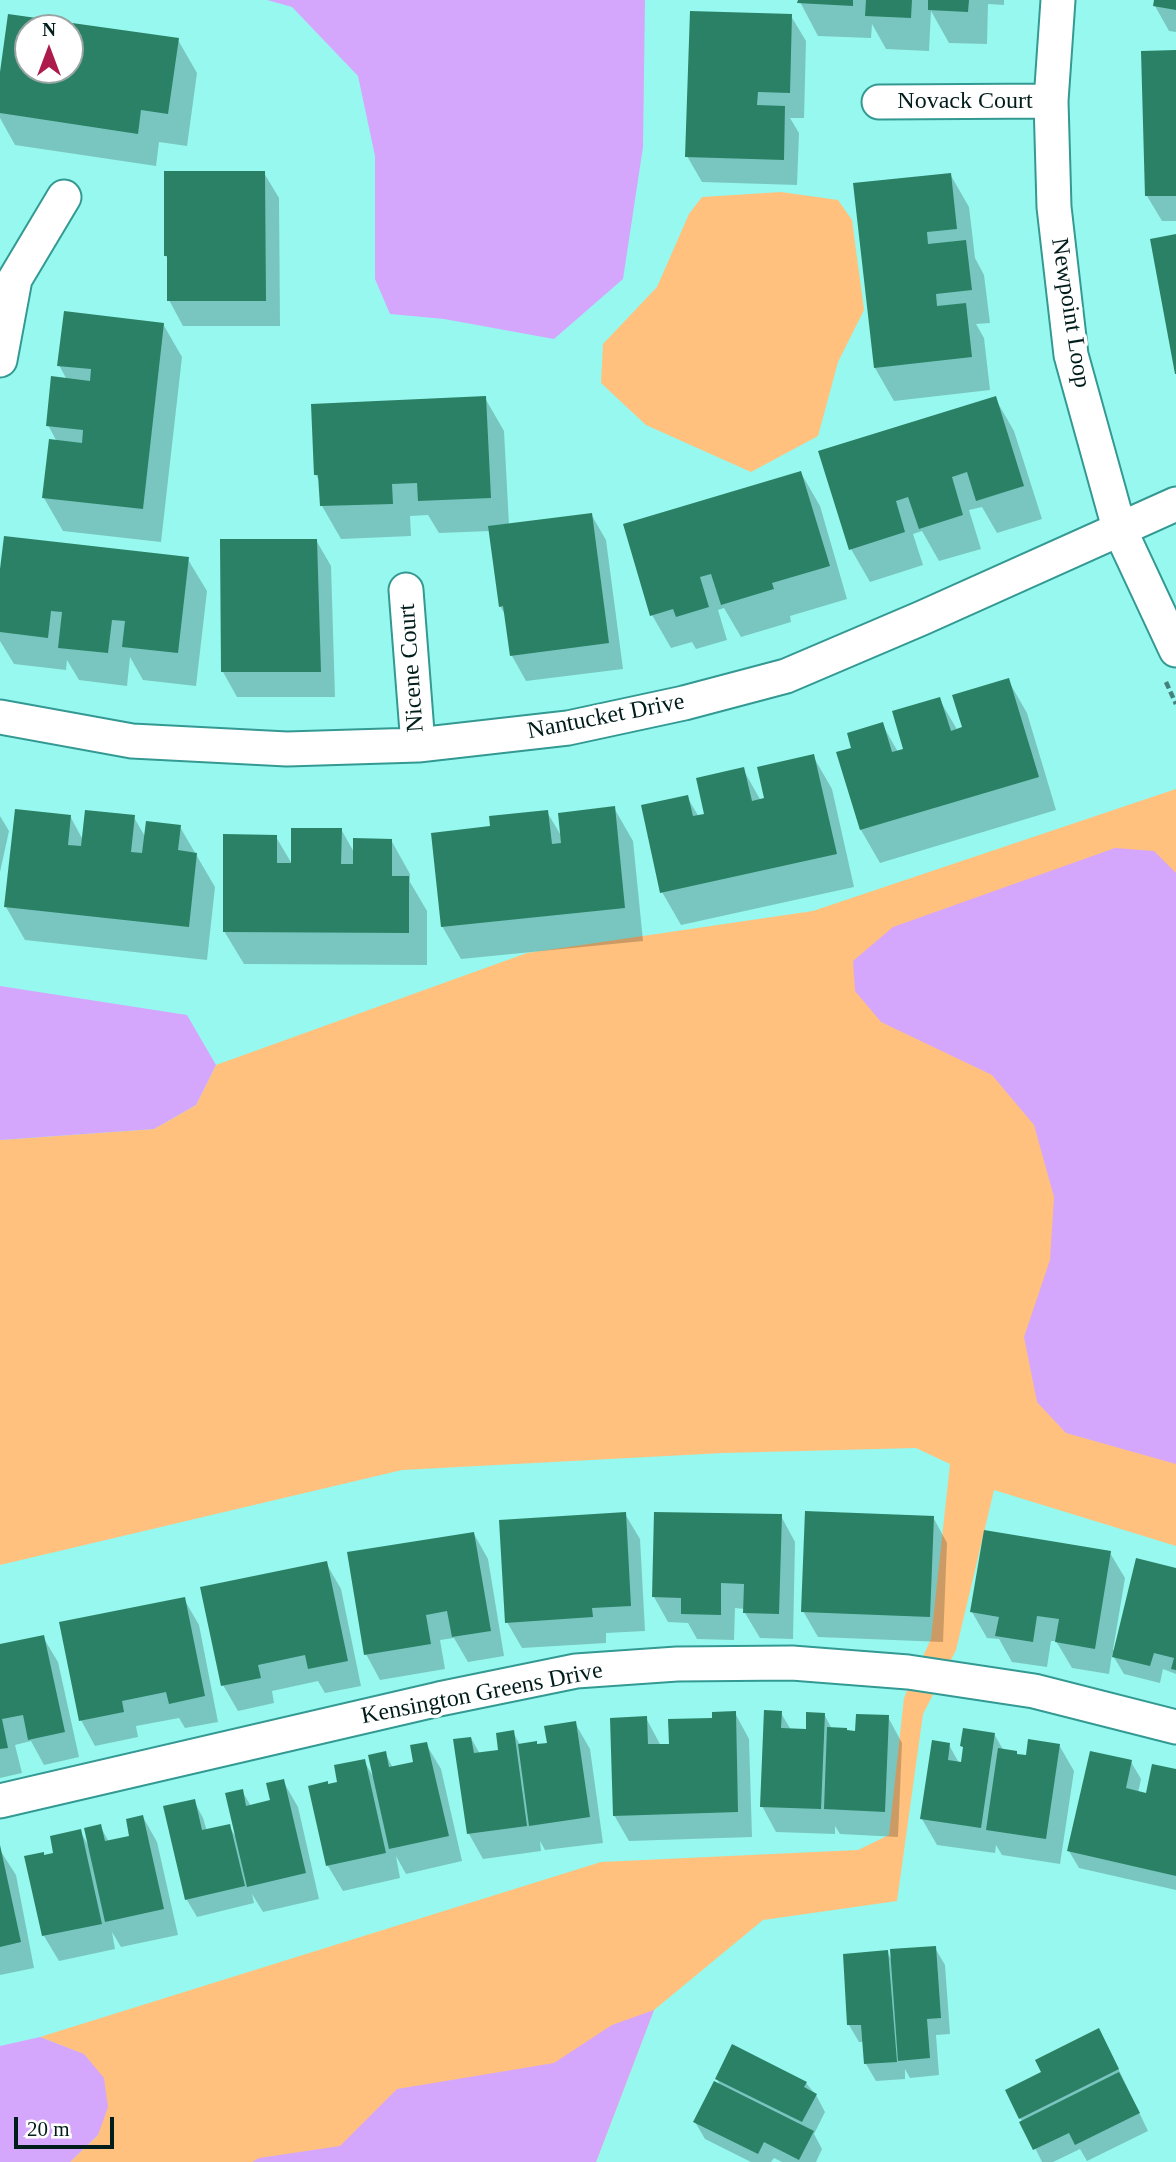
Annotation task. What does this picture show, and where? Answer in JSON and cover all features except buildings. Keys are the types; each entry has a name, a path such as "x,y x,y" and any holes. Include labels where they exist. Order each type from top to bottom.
{"street":[{"name":"Newpoint Loop","path":"1058,0 1051,101 1054,207 1071,355 1119,528 1176,650"},
{"name":"Novack Court","path":"879,102 1051,101"},
{"path":"0,360 15,279 64,197"},
{"name":"Nantucket Drive","path":"0,717 132,741 287,749 418,745 568,728 684,703 786,676 1176,504"},
{"name":"Nicene Court","path":"406,590 418,745"},
{"name":"Kensington Greens Drive","path":"0,1801 451,1697 576,1671 677,1664 792,1663 908,1672 1034,1691 1176,1727"}],"shaded area":[{"path":"267,0 645,0 643,147 623,279 554,339 444,319 390,314 375,279 375,156 358,76 292,7"},
{"path":"781,192 838,200 852,220 864,310 838,362 818,436 751,472 646,425 601,383 603,344 657,287 689,214 702,197"},
{"path":"1176,789 1176,1546 994,1490 956,1650 923,1714 897,1901 763,1920 654,2010 596,2162 70,2162 98,2135 83,2054 40,2037 601,1862 858,1850 889,1835 904,1698 931,1639 950,1464 916,1448 723,1453 402,1470 0,1565 0,1140 154,1129 196,1105 216,1065 527,953 813,911"},
{"path":"1115,848 1154,851 1176,873 1176,1464 1066,1433 1037,1402 1024,1337 1050,1260 1054,1197 1034,1125 992,1075 881,1022 855,991 853,961 893,927"},
{"path":"0,986 187,1015 216,1065 196,1105 154,1129 0,1140"},
{"path":"654,2010 596,2162 252,2162 259,2158 340,2146 397,2089 554,2063 612,2025"},
{"path":"40,2037 84,2054 104,2078 108,2107 98,2135 70,2162 0,2162 0,2046"}]}
